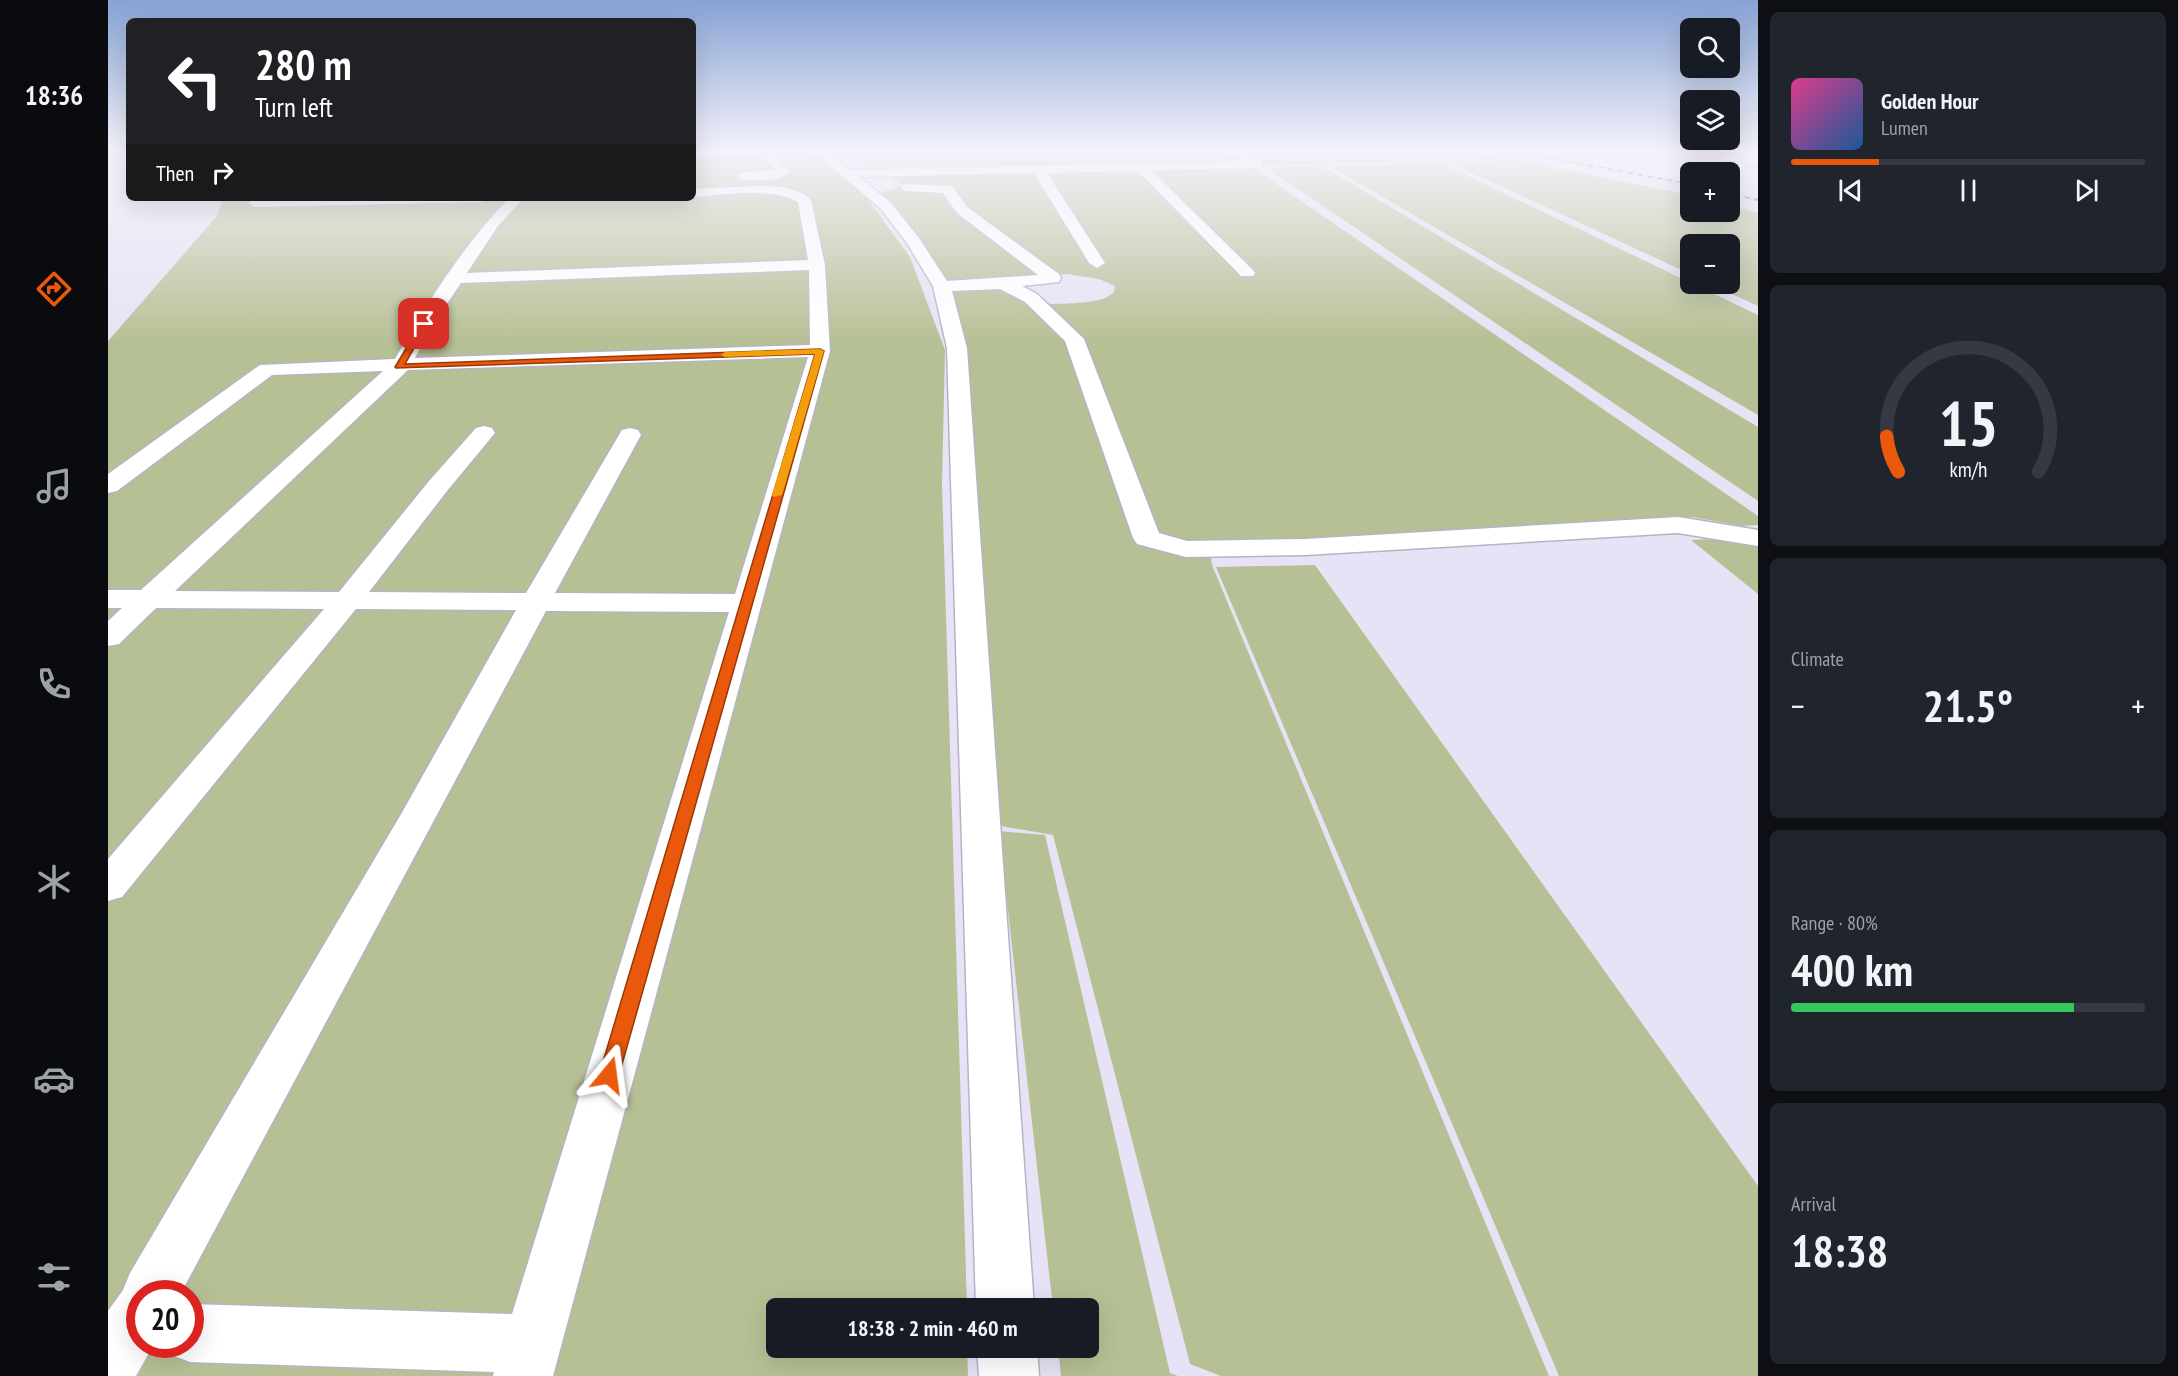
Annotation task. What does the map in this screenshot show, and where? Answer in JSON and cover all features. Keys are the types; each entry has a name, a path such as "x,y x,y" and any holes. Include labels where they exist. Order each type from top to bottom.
{"street":[{"path":"108,637 399,367 424,324 458,278 493,223 501,214"},
{"path":"204,1335 527,1360 820,351 817,265 807,214"},
{"path":"893,214 915,242 942,285 957,348 1004,1298"},
{"path":"942,285 1053,278 968,214"},
{"path":"1066,214 1097,263"},
{"path":"1189,214 1248,273"},
{"path":"458,278 817,265"},
{"path":"1002,283 1031,298 1074,339 1148,538 1186,549 1305,547 1678,525 1758,538"},
{"path":"108,486 267,369 399,367 820,351"},
{"path":"108,886 347,601 438,486 484,433"},
{"path":"156,1280 419,816 630,435"},
{"path":"108,599 745,603"},
{"path":"1008,1358 1009,1376"}],"green space":[{"path":"218,214 879,214 910,257 945,350 942,484 967,1298 766,1298 766,1358 967,1358 968,1376 108,1376 108,341"},
{"path":"902,214 1320,214 1758,516 1758,525 1742,526 1692,517 1210,548 1212,565 1549,1376 1221,1376 1190,1364 1053,835 1001,826 961,334 952,291 924,243","holes":["1067,274 1099,279 1115,286 1114,292 1095,301 1030,303 1020,300 1006,280"]},
{"path":"1335,214 1403,214 1758,427 1758,501"},
{"path":"1412,214 1548,214 1680,278 1680,294 1714,294 1758,315 1758,415"},
{"path":"1561,214 1680,214 1680,222 1740,222 1740,214 1758,214 1758,306 1732,294 1740,294 1740,234 1680,234 1680,269"},
{"path":"1758,537 1758,594 1691,540"},
{"path":"1315,565 1758,1186 1758,1376 1559,1376 1216,567"},
{"path":"999,831 1045,835 1170,1373 1178,1376 1061,1376 1059,1358 1099,1358 1099,1298 1052,1298"}],"slow traffic":[{"path":"725,355 820,351 777,495"}],"route":[{"path":"424,324 399,367 820,351 609,1075"}]}
